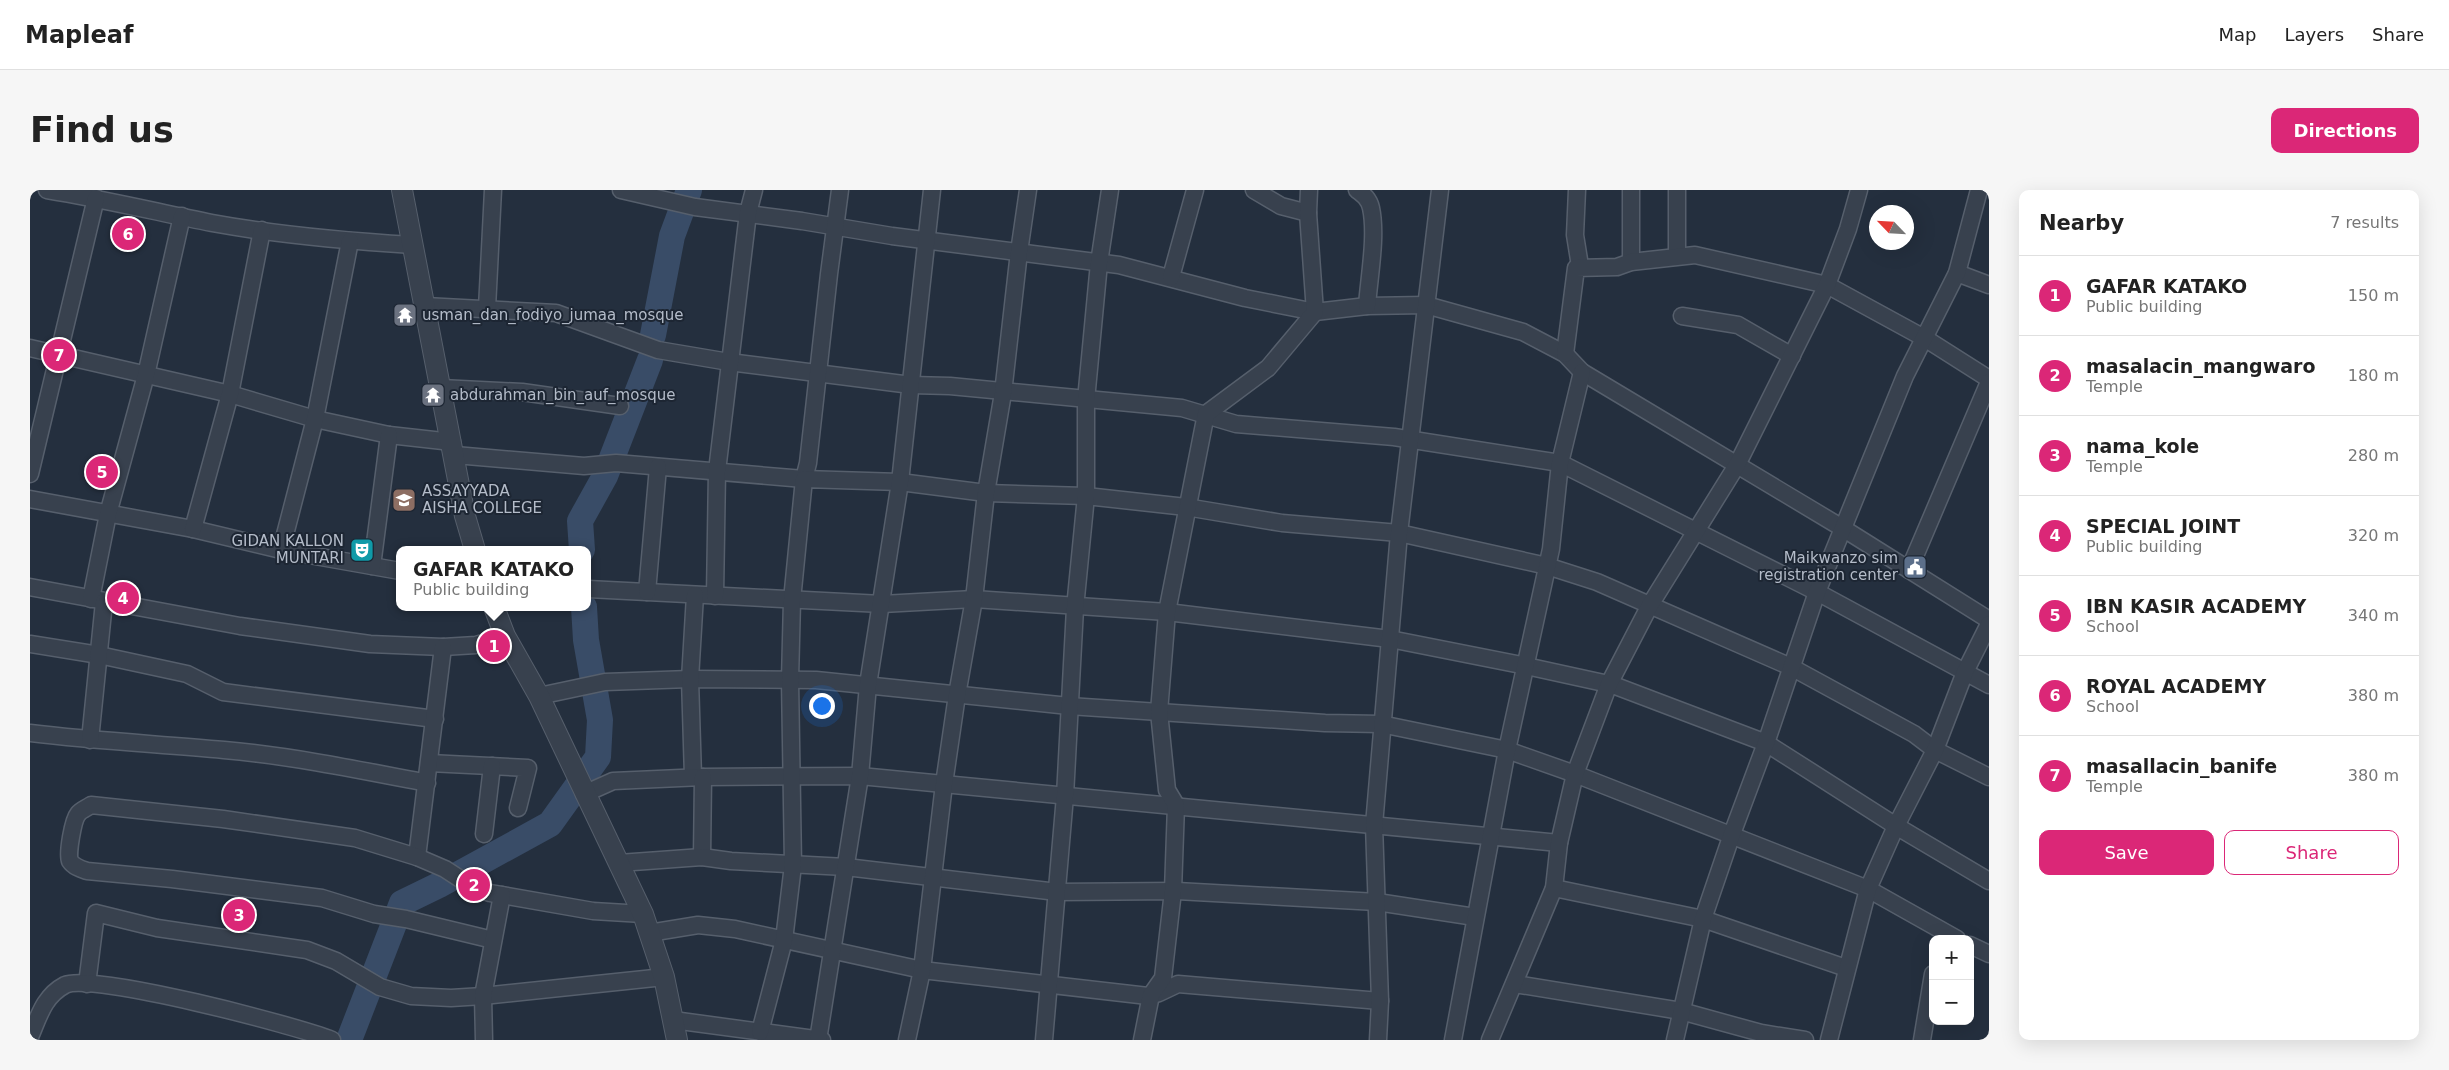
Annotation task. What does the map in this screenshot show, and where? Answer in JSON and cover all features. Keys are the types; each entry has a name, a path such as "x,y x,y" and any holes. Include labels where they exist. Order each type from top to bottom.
{"street":[{"path":"48,190 262,230 350,241 413,246"},
{"path":"402,190 465,516 474,546"},
{"path":"486,308 493,190"},
{"path":"621,190 695,207 748,213 892,236 1099,263 1171,278 1246,298 1315,312 1367,306 1426,305 1523,332 1565,354 1582,372 1989,620"},
{"path":"715,596 717,471 748,213 754,190"},
{"path":"760,1032 784,940 793,864 790,680 792,600 804,478 808,463 840,190"},
{"path":"673,1020 819,1040 831,951 860,776 868,685 900,482 925,239 932,190"},
{"path":"907,1040 922,970 944,784 974,599 986,493 1003,393 1028,190"},
{"path":"1044,1040 1065,796 1075,608 1086,496 1086,400 1099,263 1110,190"},
{"path":"1171,278 1195,190"},
{"path":"1254,190 1280,206 1308,213"},
{"path":"1142,1040 1151,995 1163,978 1172,891 1176,805 1167,790 1159,712 1167,612 1186,507 1206,414 1268,368 1315,312 1308,213 1309,190"},
{"path":"1357,190 1365,196 1371,208 1372,237 1367,306"},
{"path":"1378,1040 1380,1001 1374,825 1399,533 1440,190"},
{"path":"1577,190 1575,235 1580,266"},
{"path":"1631,190 1631,262"},
{"path":"1677,190 1677,256"},
{"path":"1490,1040 1554,888 1560,843 1576,774 1609,684 1650,605 1737,465 1827,285 1848,230 1859,190"},
{"path":"1675,1040 1703,919 1732,834 1766,744 1817,592 1906,376 1926,339 1957,273 1979,190"},
{"path":"1985,190 1989,191"},
{"path":"30,474 96,198"},
{"path":"90,740 99,655 97,600 108,514 146,375 182,216"},
{"path":"193,529 230,394 262,230"},
{"path":"281,550 315,419 350,241"},
{"path":"1565,354 1576,268 1580,266 1617,267 1631,262 1695,255 1827,285 1926,339 1989,381 1909,570"},
{"path":"1957,273 1989,285"},
{"path":"425,306 556,313 658,350 729,362 911,385 950,386 1003,393 1182,408 1236,424 1411,440 1560,463 1817,592 1989,685"},
{"path":"1682,316 1738,325 1792,356"},
{"path":"30,348 230,394 315,419 453,448 584,466 616,463 804,478 900,482 986,493 1086,496 1186,507 1282,524 1399,533 1547,566 1597,582 1791,667 1914,734 1935,750 1989,777"},
{"path":"1453,1040 1507,750 1547,566 1560,463 1582,372"},
{"path":"441,388 522,392 620,406"},
{"path":"372,566 390,434"},
{"path":"647,592 658,467"},
{"path":"30,500 193,529 281,550 396,570"},
{"path":"30,587 259,629 370,644 443,647 476,645 505,636"},
{"path":"591,589 882,604 974,599 1075,608 1167,612 1390,639 1526,666 1609,684 1766,744 1896,826 1989,881"},
{"path":"695,595 690,679 702,857"},
{"path":"496,611 505,636 540,696 643,914 664,977 677,1040"},
{"path":"1829,1040 1846,968 1868,889 1896,826 1935,750 1965,672 1989,624"},
{"path":"30,644 99,655 187,674 222,692 435,718"},
{"path":"417,857 443,647"},
{"path":"540,696 598,683 690,679 790,680 868,685 1069,706 1382,724 1507,750 1576,774 1868,889 1939,935"},
{"path":"30,733 90,740 224,750 317,761 427,783"},
{"path":"429,763 528,768 518,808"},
{"path":"484,834 492,766"},
{"path":"582,788 613,781 698,777 860,776 1560,843"},
{"path":"494,940 406,919 374,914 322,898 82,869 70,861 69,853 74,822 78,812 91,805 223,819 355,838 417,857 445,869 471,886 502,896 593,911 643,914"},
{"path":"619,863 702,857 731,861 846,867 933,879 1057,892 1172,891 1377,902 1476,917"},
{"path":"1554,888 1703,919 1846,968"},
{"path":"484,1040 483,996 502,896"},
{"path":"87,984 96,913 157,928 307,950 336,961 380,987 411,996 451,998 483,996 664,977"},
{"path":"649,933 698,925 735,929 922,970 1151,995 1178,984 1380,1001"},
{"path":"1974,947 1989,954"},
{"path":"1922,1040 1932,980"},
{"path":"30,1037 46,1000 67,984 100,983 272,1021 332,1040"},
{"path":"1515,984 1681,1011 1761,1033 1805,1040"}],"waterway":[{"path":"653,335 672,236 689,190"},
{"path":"582,546 580,521 605,476 650,360"},
{"path":"349,1040 402,903 439,885 550,824 598,757 600,720 586,640 584,611"}],"place":[{"name":"ROYAL ACADEMY","path":"128,234"},
{"name":"usman_dan_fodiyo_jumaa_mosque","path":"405,315"},
{"name":"masallacin_banife","path":"59,355"},
{"name":"abdurahman_bin_auf_mosque","path":"433,395"},
{"name":"IBN KASIR ACADEMY","path":"102,472"},
{"name":"ASSAYYADA AISHA COLLEGE","path":"404,500"},
{"name":"GIDAN KALLON MUNTARI","path":"362,550"},
{"name":"Maikwanzo sim registration center","path":"1915,567"},
{"name":"SPECIAL JOINT","path":"123,598"},
{"name":"GAFAR KATAKO","path":"494,646"},
{"name":"masalacin_mangwaro","path":"474,885"},
{"name":"nama_kole","path":"239,915"}]}
